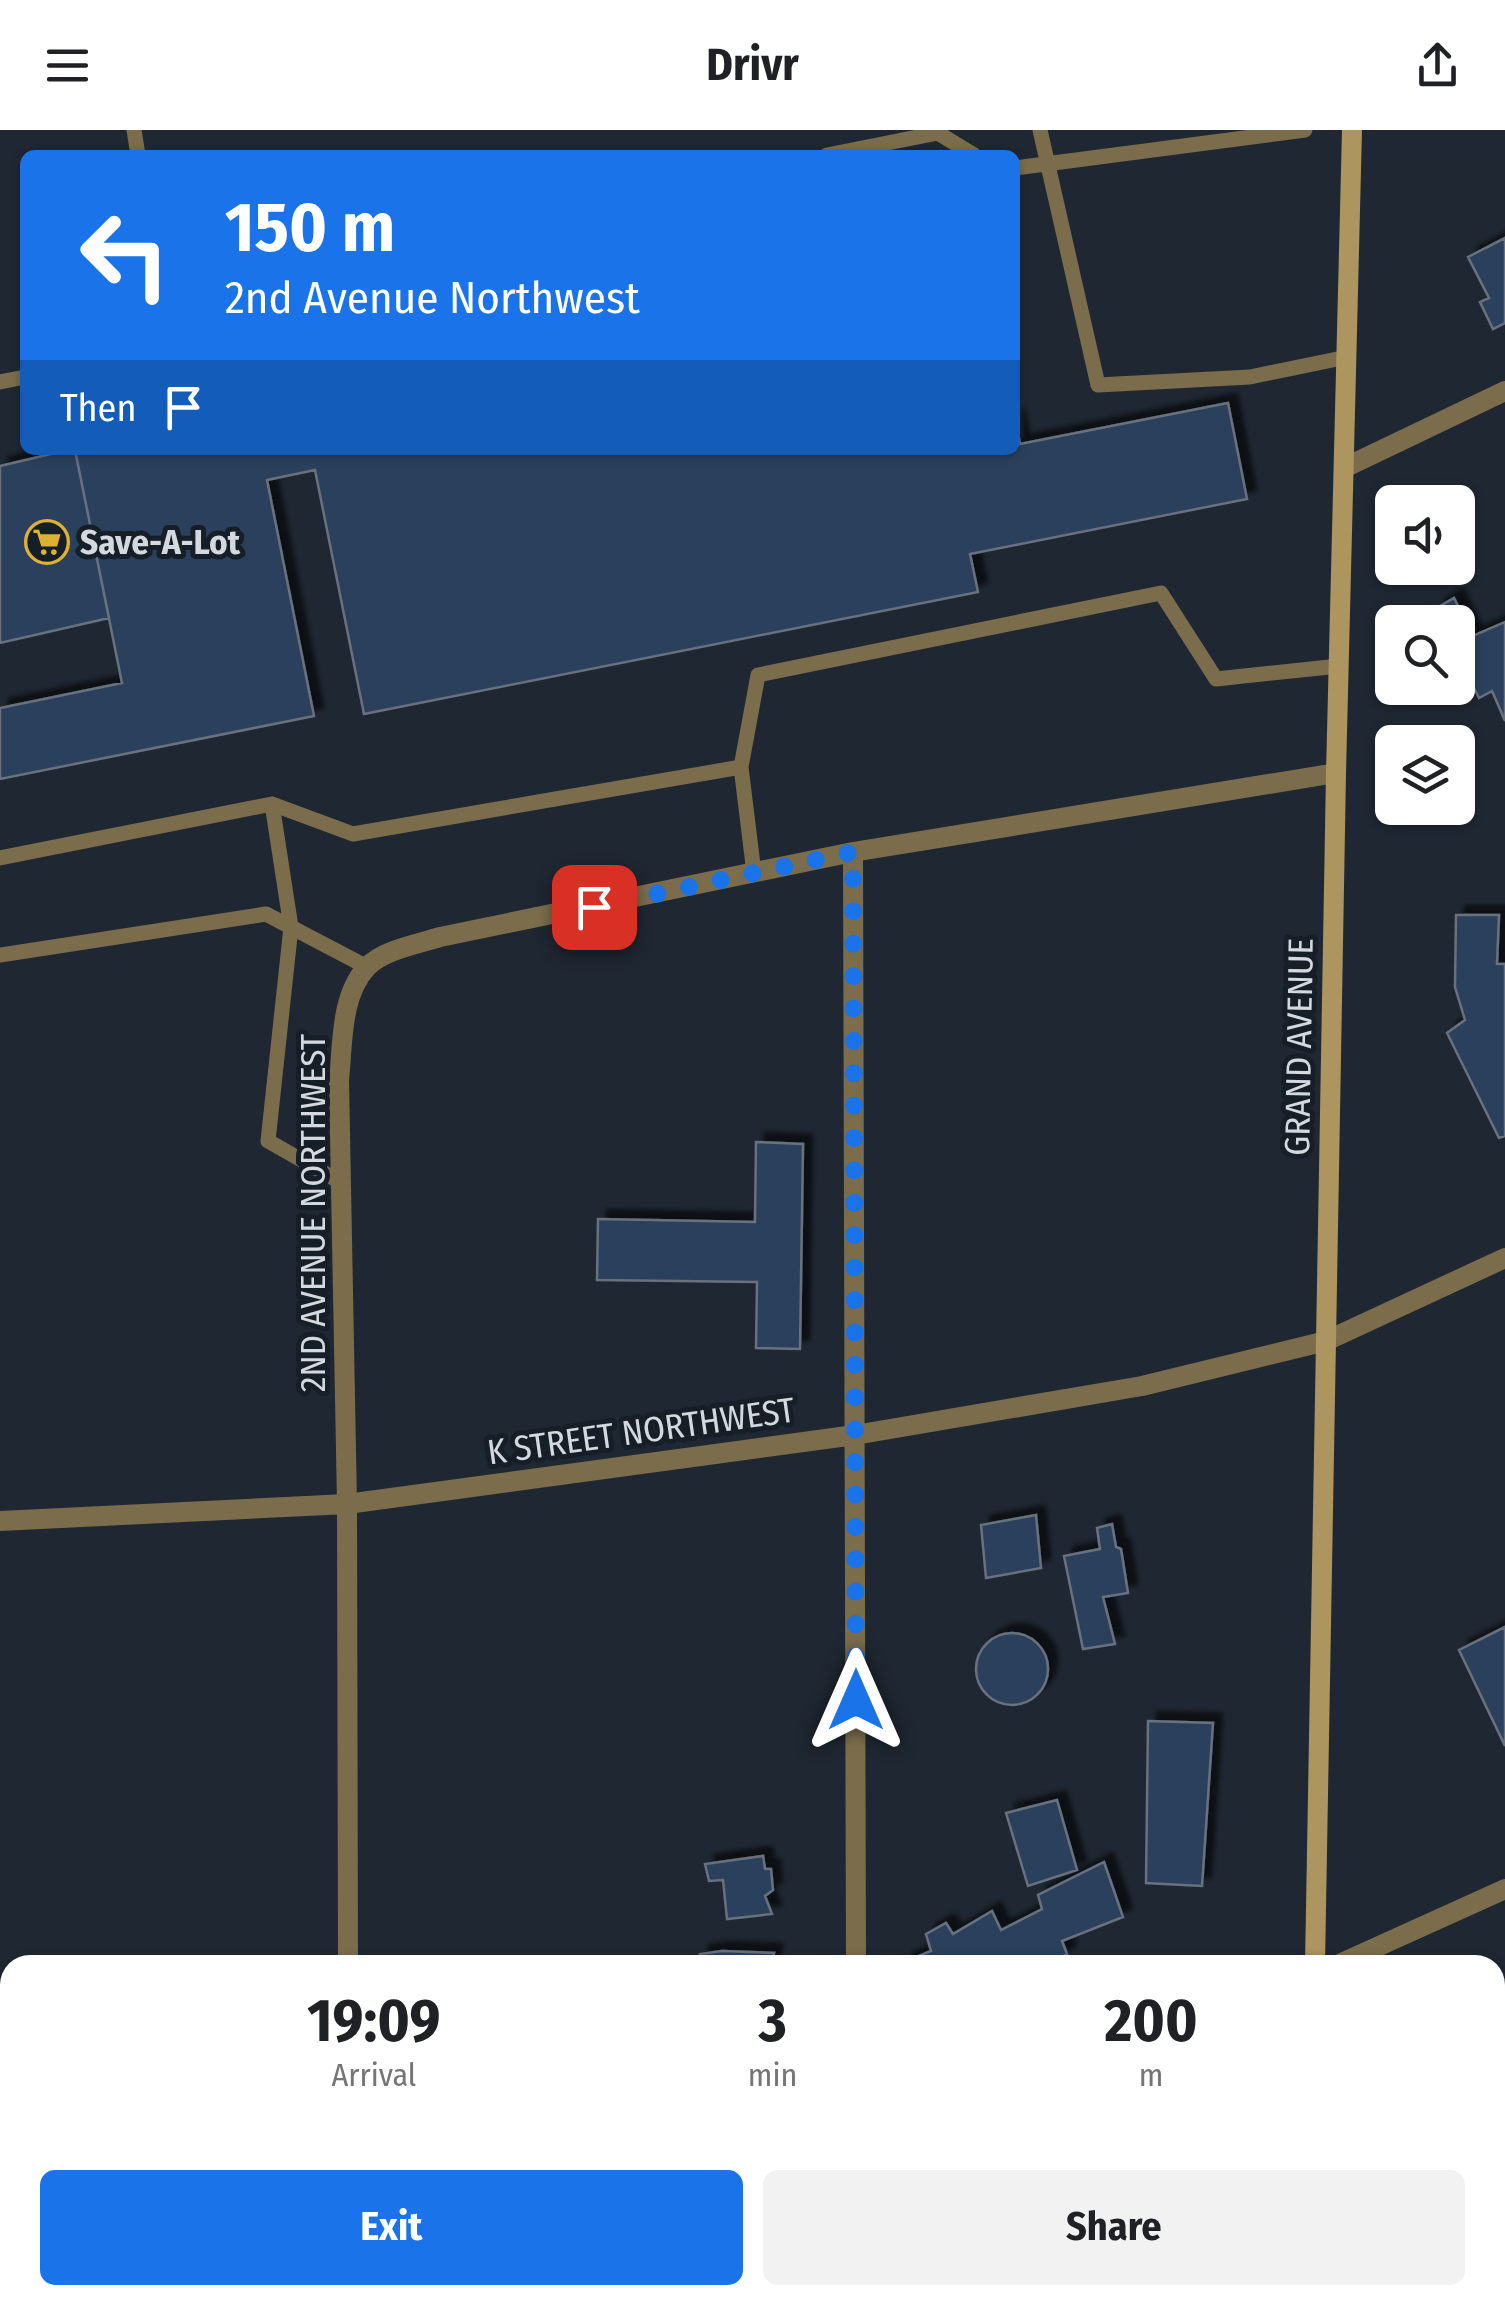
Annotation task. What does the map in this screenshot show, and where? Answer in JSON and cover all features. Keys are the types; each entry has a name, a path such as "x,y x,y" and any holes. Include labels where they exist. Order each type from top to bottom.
{"street":[{"name":"GRAND AVENUE","path":"1316,1955 1336,773 1352,130"},
{"path":"1344,468 1505,391"},
{"path":"367,967 382,957 440,937 853,852 1336,773"},
{"path":"853,852 856,1955"},
{"name":"2ND AVENUE NORTHWEST","path":"348,1955 347,1504 340,1080 345,1013 367,967"},
{"name":"K STREET NORTHWEST","path":"0,1521 347,1504 856,1435 1142,1386 1326,1342 1505,1258"},
{"path":"1358,1955 1505,1889"}],"lane":[{"path":"1040,130 1098,385 1250,376 1347,357"},
{"path":"1020,167 1305,130"},
{"path":"871,144 938,133 966,150"},
{"path":"754,873 741,767 758,675 1161,593 1216,679 1339,666"},
{"path":"0,858 272,804 353,834 741,767"},
{"path":"272,804 291,927 268,1141 342,1183"},
{"path":"0,956 266,914 367,967"}],"building":[{"path":"1505,238 1505,323 1493,329 1480,302 1489,298 1468,257"},
{"path":"1228,403 1247,499 970,554 978,592 364,714 315,470 267,480 314,716 0,779 0,708 122,683 76,455 1020,455 1020,444"},
{"name":"Save-A-Lot","path":"47,455 76,455 109,618 0,643 0,466"},
{"path":"1505,622 1505,721 1492,691 1479,698 1475,690 1475,635"},
{"path":"1456,915 1499,915 1497,964 1505,964 1505,1136 1499,1138 1447,1033 1465,1020 1455,987"},
{"path":"756,1142 803,1144 800,1349 756,1348 757,1282 597,1280 598,1219 755,1222"},
{"path":"1036,1515 1041,1568 986,1578 981,1525"},
{"path":"1112,1524 1116,1547 1121,1549 1128,1593 1103,1597 1115,1644 1083,1649 1064,1556 1100,1549 1097,1528"},
{"path":"1505,1627 1505,1746 1459,1650"},
{"path":"1012,1633 1037,1644 1048,1669 1037,1694 1012,1705 987,1694 976,1669 987,1644"},
{"path":"1148,1721 1213,1723 1202,1886 1146,1883"},
{"path":"1057,1800 1077,1870 1028,1886 1006,1813"},
{"path":"763,1856 765,1869 771,1869 773,1890 765,1896 772,1914 727,1919 723,1880 709,1881 705,1864"},
{"path":"1104,1862 1123,1917 1062,1941 1065,1955 921,1955 931,1951 926,1934 946,1923 953,1934 992,1911 1001,1930 1042,1909 1038,1895"},
{"path":"722,1951 774,1953 773,1955 700,1954"}],"place":[{"name":"Save-A-Lot","path":"47,542"}],"route":[{"path":"594,907 853,852 856,1700"}]}
